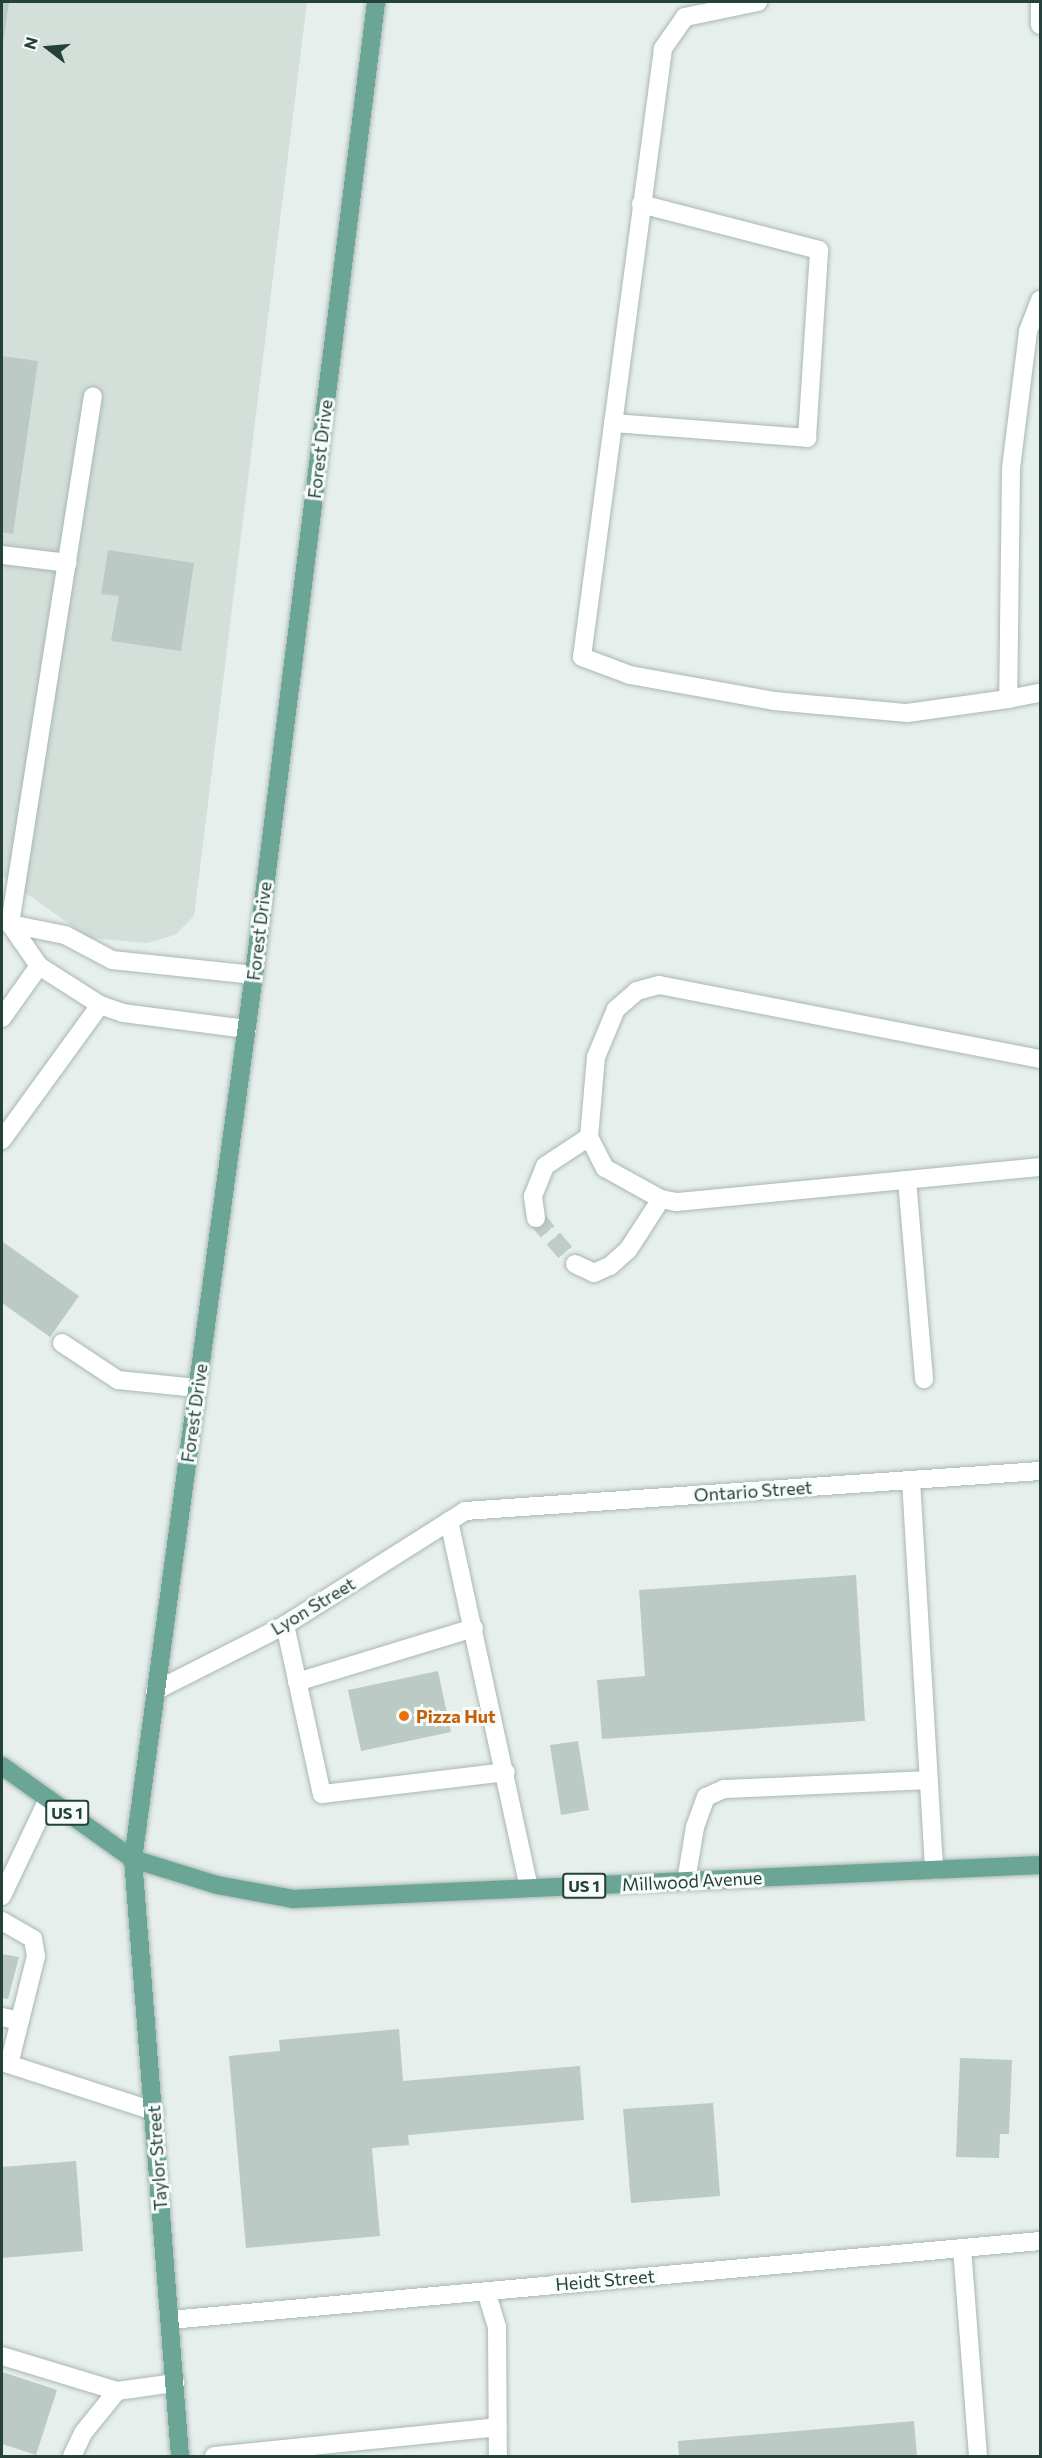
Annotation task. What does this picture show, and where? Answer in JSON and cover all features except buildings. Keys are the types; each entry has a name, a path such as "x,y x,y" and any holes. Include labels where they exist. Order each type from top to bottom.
{"main road":[{"name":"Forest Drive","path":"133,1859 254,975 376,2"},
{"name":"US 1","path":"2,1766 133,1859"},
{"name":"Millwood Avenue","path":"133,1859 217,1885 293,1899 1041,1865"},
{"name":"Taylor Street","path":"133,1859 180,2457"}],"street":[{"path":"758,2 685,17 663,49 582,657 630,675 774,701 907,713 1041,693"},
{"path":"1040,2 1041,25"},
{"path":"613,423 807,438 819,250 641,204"},
{"path":"1008,699 1011,469 1028,332 1041,300"},
{"path":"93,396 68,563 6,920 39,966 100,1005 123,1013 246,1029"},
{"path":"2,555 68,563"},
{"path":"6,920 65,935 90,952 112,960 254,975"},
{"path":"2,1018 39,966"},
{"path":"1041,1059 659,985 637,991 616,1009 596,1057 590,1137 604,1168 661,1199 677,1202 1041,1167"},
{"path":"2,1140 100,1005"},
{"path":"536,1218 533,1196 545,1166 590,1137"},
{"path":"907,1180 924,1379"},
{"path":"575,1264 594,1273 610,1266 628,1250 661,1199"},
{"path":"62,1343 117,1380 197,1388"},
{"name":"Ontario Street","path":"465,1511 1041,1471"},
{"path":"911,1480 934,1870"},
{"name":"Lyon Street","path":"155,1691 285,1625 465,1511"},
{"path":"448,1521 506,1772 529,1888"},
{"path":"285,1625 322,1794 506,1772"},
{"path":"297,1682 474,1628"},
{"path":"686,1881 695,1827 706,1797 724,1789 927,1780"},
{"path":"2,1896 48,1799"},
{"path":"2,1921 33,1939 36,1956 20,2021 5,2063 154,2111"},
{"path":"2,2017 20,2021"},
{"name":"Heidt Street","path":"170,2320 1041,2241"},
{"path":"962,2248 978,2457"},
{"path":"486,2291 497,2326 498,2457"},
{"path":"2,2356 117,2391 174,2383"},
{"path":"72,2457 83,2433 117,2391"},
{"path":"214,2457 292,2452 498,2427"}],"shaded area":[{"path":"2,2 307,2 194,916 175,935 147,943 89,938 2,876"}],"tunnel":[{"path":"536,1218 575,1264"}],"place":[{"name":"Pizza Hut","path":"404,1716"}]}
